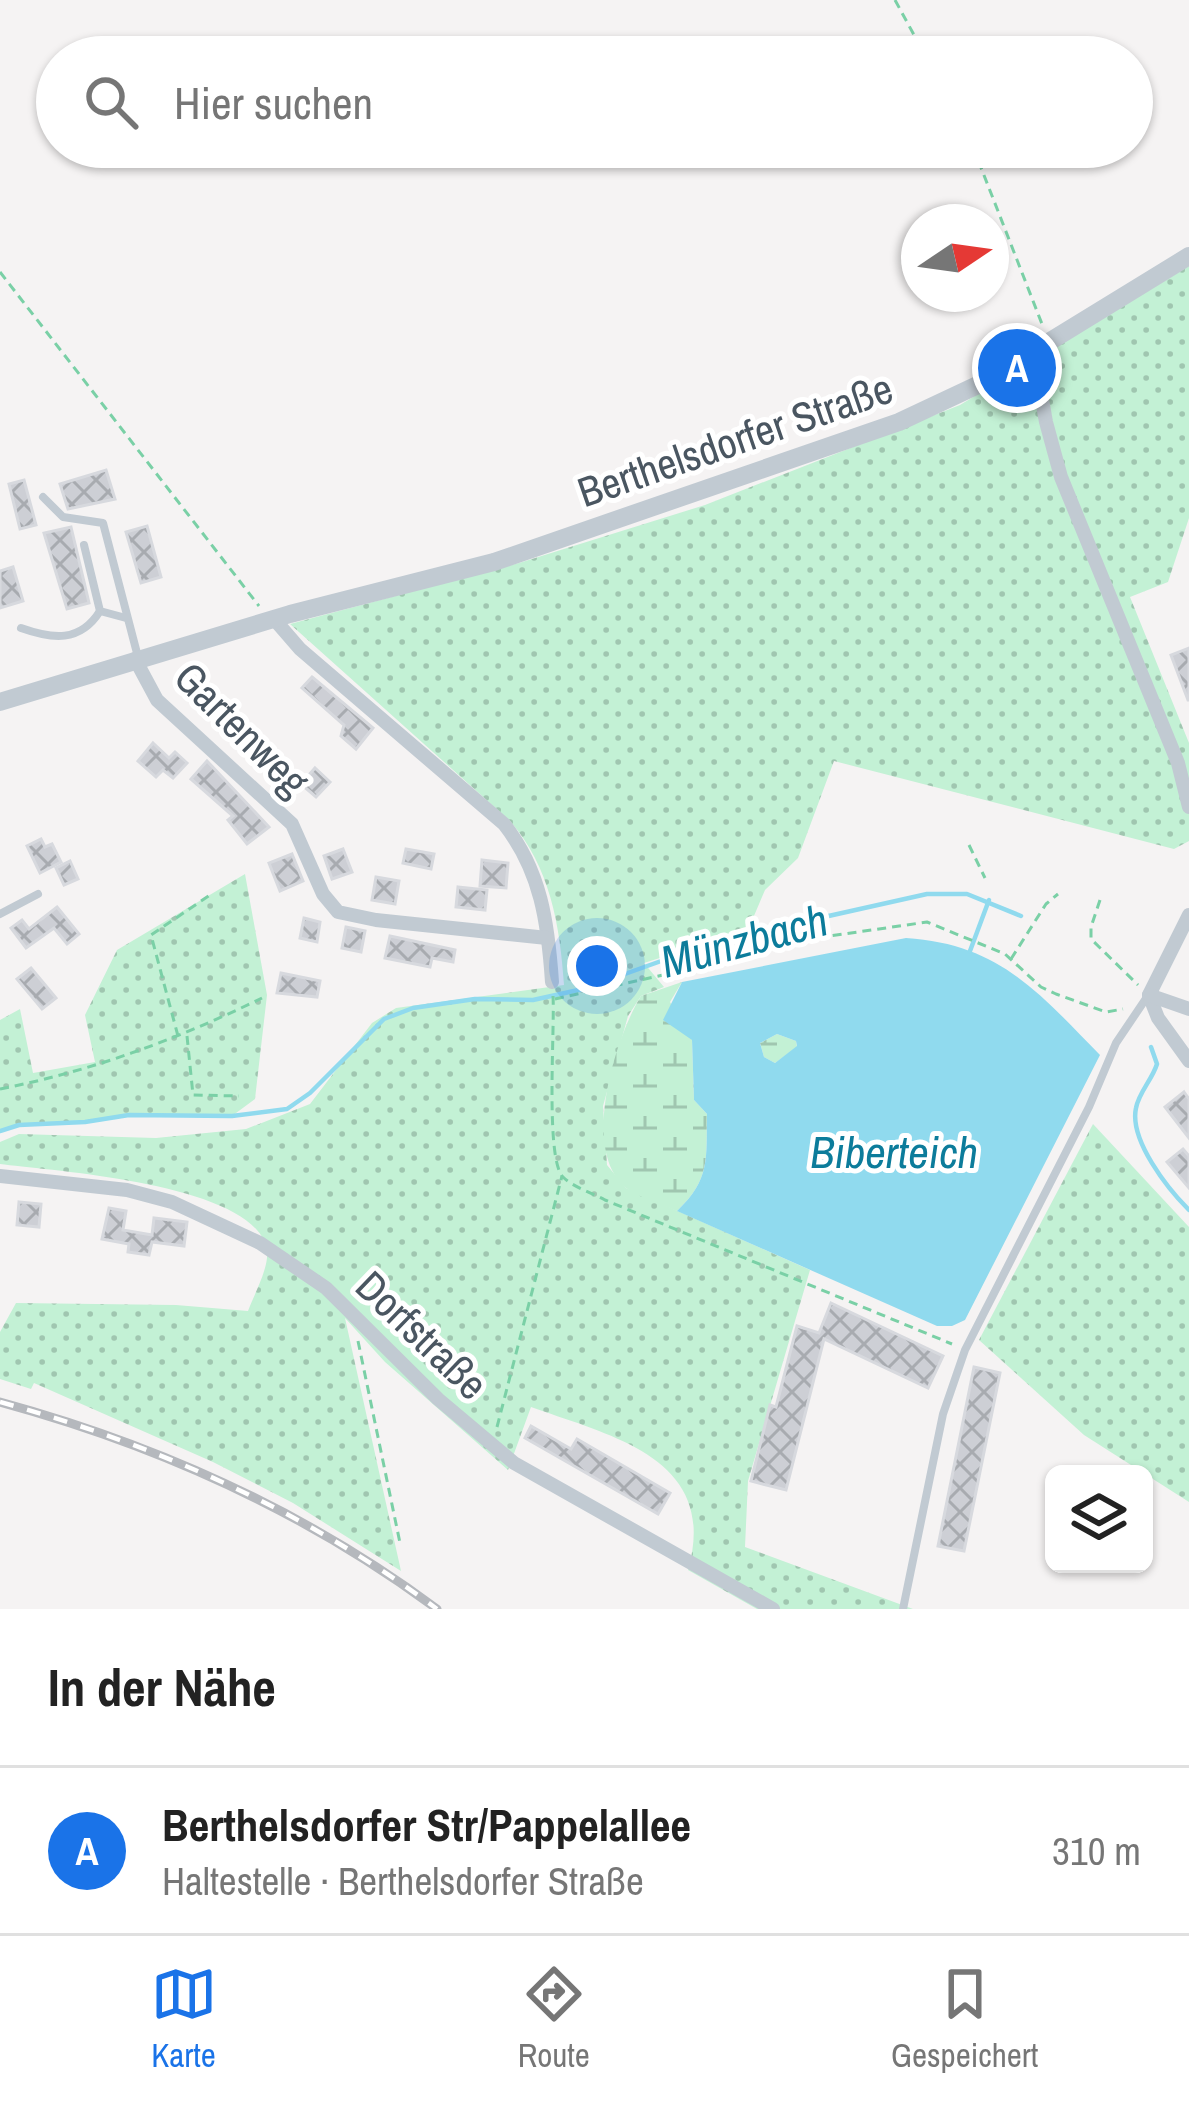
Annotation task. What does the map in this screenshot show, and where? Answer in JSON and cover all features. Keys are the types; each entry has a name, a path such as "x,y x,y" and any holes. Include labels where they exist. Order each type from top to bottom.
{"street":[{"name":"Berthelsdorfer Straße","path":"0,702 274,619 494,562 878,430 982,383 1189,256"},
{"path":"1041,344 1046,422 1061,477 1178,763 1189,807"},
{"path":"274,619 300,649 504,824 523,847 544,907 551,982"},
{"name":"Gartenweg","path":"136,659 157,700 292,824 323,894 338,912 547,938"},
{"path":"1145,1000 1189,915"},
{"path":"1145,1000 1189,1009"},
{"path":"1145,1000 1189,1061"},
{"name":"Dorfstraße","path":"0,1176 94,1185 172,1202 278,1253 355,1316 493,1446 554,1489 773,1609"}],"lane":[{"path":"43,497 63,517 103,524 136,659"},
{"path":"20,628 53,639 91,626 100,611 84,545"},
{"path":"100,611 128,618"},
{"path":"0,914 38,894"},
{"path":"903,1609 943,1414 965,1350 1117,1043 1145,1000"}],"path":[{"path":"895,0 915,36"},
{"path":"980,168 1041,344"},
{"path":"0,272 274,619"},
{"path":"969,845 985,878"},
{"path":"1011,960 1046,904 1058,894"},
{"path":"178,1037 151,935 210,895"},
{"path":"965,1350 605,1200 562,1176 550,1133 553,1000 808,939 926,922 982,943 1011,960 1041,987 1106,1012 1145,1000 1091,938 1100,900"},
{"path":"0,1089 95,1066 187,1034 262,998"},
{"path":"187,1034 193,1095 239,1096"},
{"path":"493,1446 562,1176"},
{"path":"355,1316 400,1544"}],"green space":[{"path":"1189,266 1189,518 1168,582 1130,597 1189,743 1189,841 1174,849 834,761 798,858 765,890 748,930 644,963 664,987 641,996 628,1016 603,1106 607,1165 626,1188 810,1270 748,1481 745,1547 913,1609 757,1609 688,1570 694,1532 688,1501 652,1457 594,1429 531,1407 508,1470 385,1362 345,1318 401,1571 293,1503 213,1462 34,1383 31,1389 0,1379 0,1332 16,1303 248,1311 267,1258 259,1233 235,1213 155,1186 0,1164 0,1142 19,1134 156,1138 246,1129 310,1104 372,1023 396,1008 564,985 550,898 524,839 510,821 290,624 519,563 705,505 960,405"},
{"path":"245,874 267,995 255,1099 232,1116 129,1115 19,1125 0,1131 0,1020 20,1009 33,1073 95,1062 85,1015 117,950"},
{"path":"682,982 670,1002 692,1040 694,1100 707,1114 707,1143 701,1178 677,1211 626,1188 612,1171 604,1122 613,1065 641,996"},
{"path":"777,1034 796,1041 797,1047 775,1063 764,1057 760,1043"},
{"path":"1093,1124 1189,1227 1189,1502 1153,1479 1153,1465 1131,1465 1084,1435 979,1340"}],"water":[{"name":"Biberteich","path":"906,938 939,942 993,961 1015,976 1100,1055 965,1320 937,1326 677,1211 701,1178 707,1143 707,1114 694,1100 692,1040 663,1020 682,982","holes":["777,1034 796,1041 797,1046 775,1063 764,1057 760,1043"]}],"building":[{"path":"106,470 115,499 68,509 60,484"},
{"path":"24,480 36,525 20,529 9,484"},
{"path":"147,526 161,577 141,583 126,532"},
{"path":"71,527 89,603 67,609 44,533"},
{"path":"13,567 23,601 0,608 0,571"},
{"path":"1189,648 1189,700 1188,700 1171,655"},
{"path":"312,677 373,728 356,749 341,736 344,725 302,688"},
{"path":"153,743 169,758 175,752 187,763 173,778 163,770 156,777 138,761"},
{"path":"207,761 269,827 247,844 228,820 233,816 191,779"},
{"path":"315,768 330,782 316,797 301,784"},
{"path":"41,839 45,847 52,844 61,862 40,873 27,846"},
{"path":"343,849 352,872 332,879 324,856"},
{"path":"406,849 434,854 431,869 403,863"},
{"path":"292,854 303,881 280,891 269,863"},
{"path":"482,860 508,863 506,888 480,886"},
{"path":"70,861 78,879 64,885 56,868"},
{"path":"376,877 399,881 395,904 372,900"},
{"path":"458,887 487,890 485,910 456,907"},
{"path":"57,907 79,934 67,944 54,928 26,948 11,928 22,920 29,929"},
{"path":"304,918 320,922 317,942 300,938"},
{"path":"346,927 365,931 361,952 342,948"},
{"path":"390,936 455,950 453,962 432,958 430,967 385,958"},
{"path":"31,968 56,998 42,1009 17,979"},
{"path":"281,973 320,981 317,997 277,993"},
{"path":"1184,1092 1189,1099 1189,1138 1165,1107"},
{"path":"1183,1149 1189,1156 1189,1188 1167,1162"},
{"path":"19,1202 41,1204 39,1227 17,1225"},
{"path":"109,1208 126,1211 123,1230 152,1235 154,1218 187,1222 184,1246 152,1242 149,1255 128,1252 129,1244 102,1239"},
{"path":"831,1303 943,1356 928,1388 824,1339 786,1490 751,1481 797,1326 819,1333"},
{"path":"974,1367 1000,1373 964,1551 938,1546"},
{"path":"531,1426 571,1449 577,1439 670,1493 658,1514 525,1438"}],"waterway":[{"name":"Münzbach","path":"0,1131 19,1125 129,1115 232,1116 287,1109 310,1093 384,1019 413,1008 475,999 533,1000 583,989 717,941 927,894 967,894 1021,916"},
{"path":"970,951 989,900"},
{"name":"Münzbach","path":"1151,1047 1157,1064 1136,1108 1138,1134 1161,1177 1189,1210"}],"railway":[{"path":"0,1402 116,1439 228,1485 335,1541 437,1609"}],"place":[{"name":"Berthelsdorfer Str/Pappelallee","path":"1017,368"}]}
